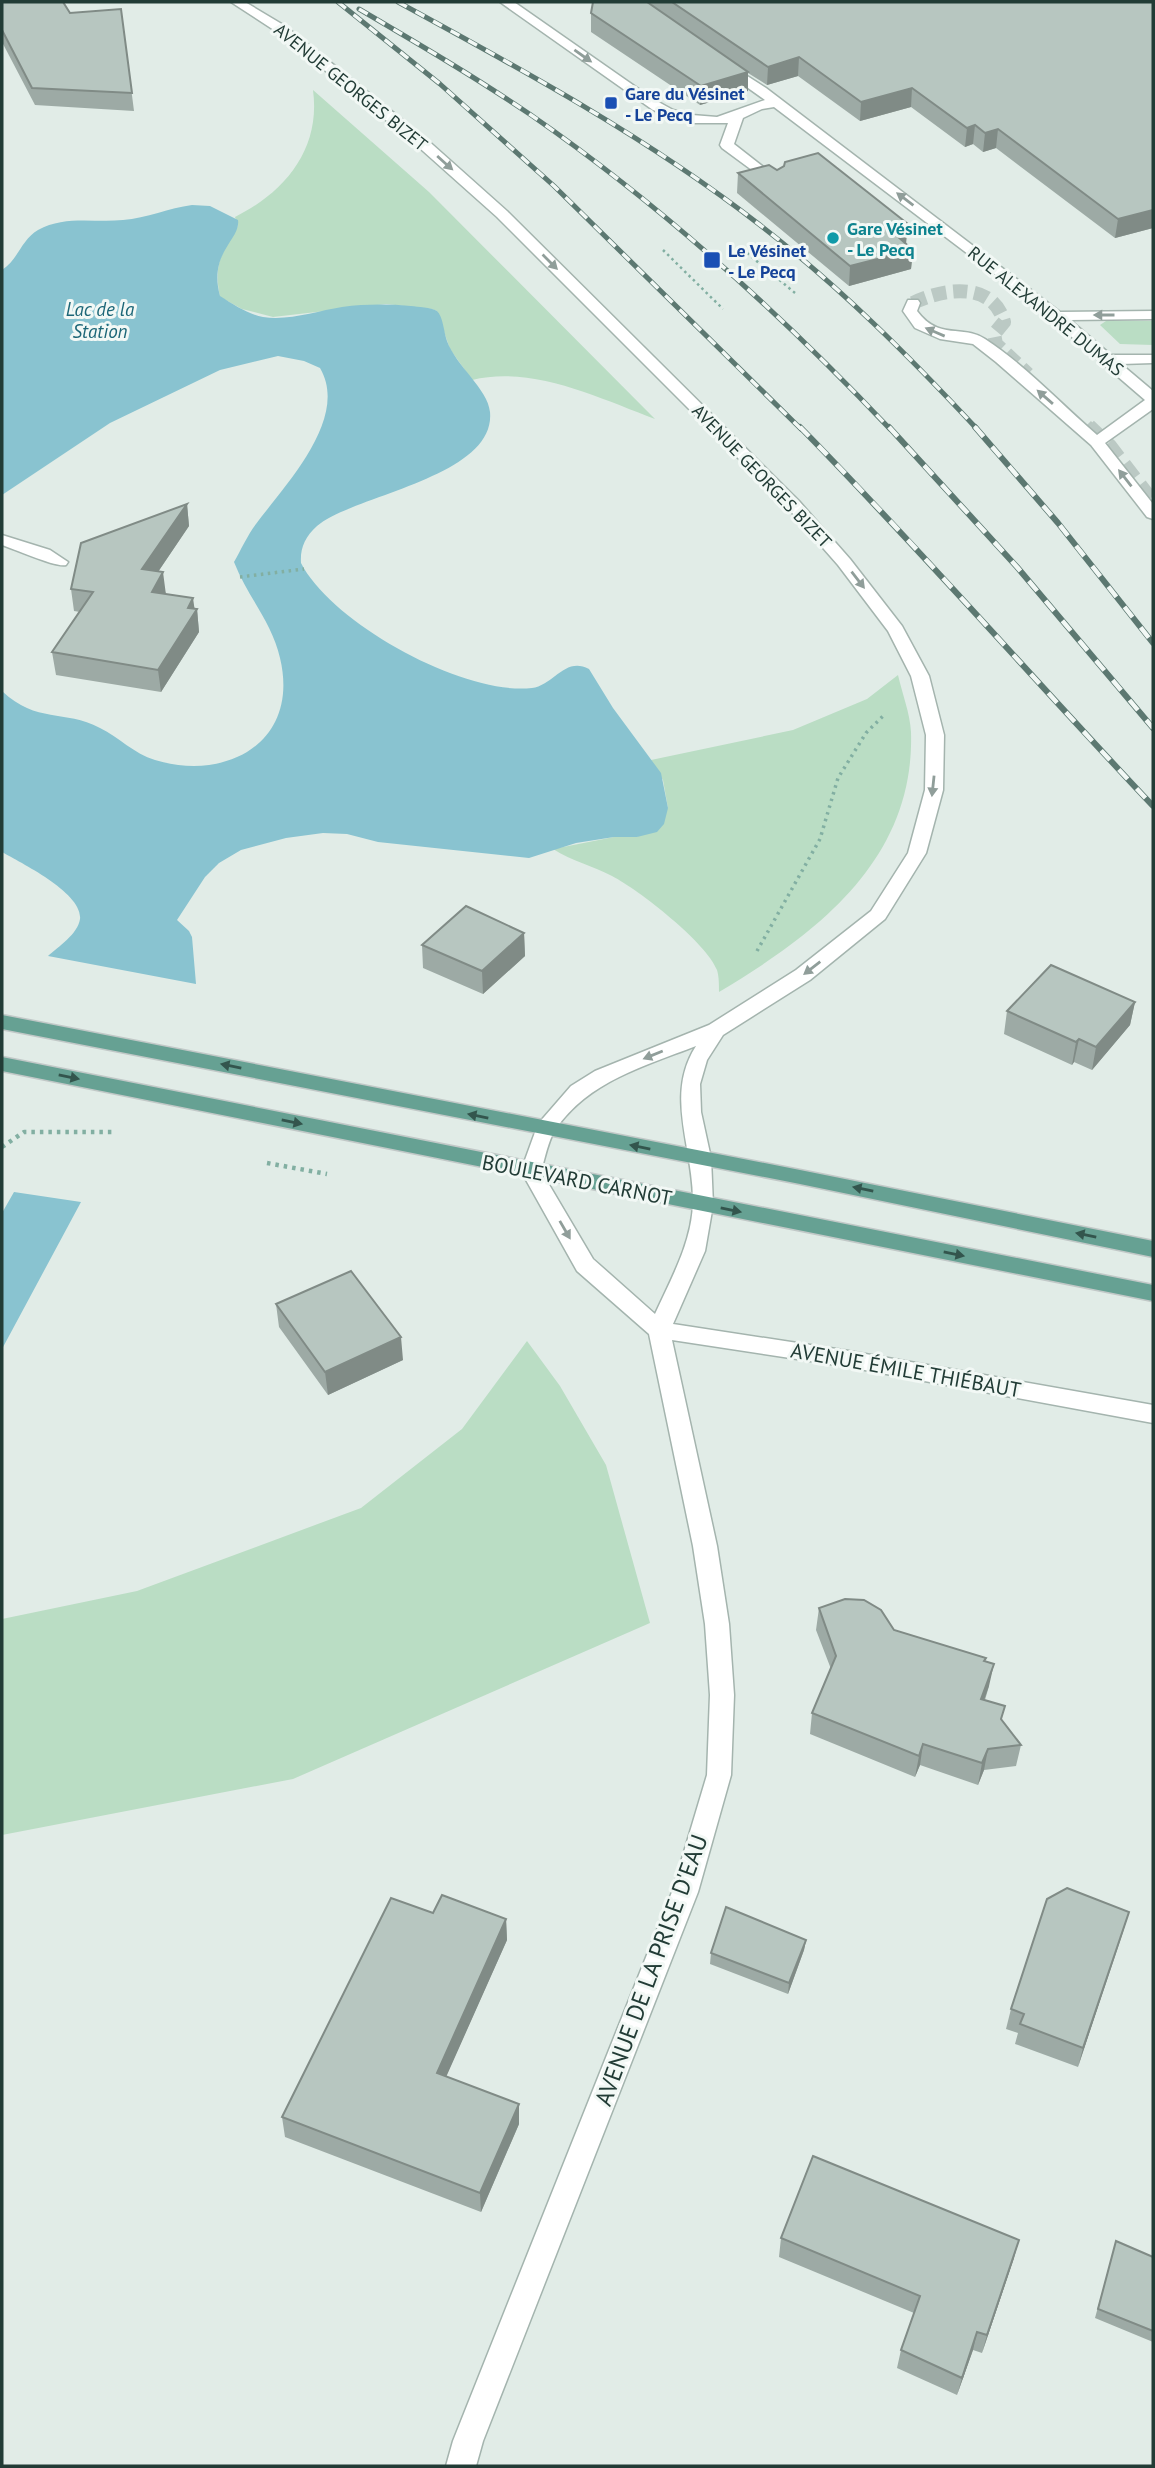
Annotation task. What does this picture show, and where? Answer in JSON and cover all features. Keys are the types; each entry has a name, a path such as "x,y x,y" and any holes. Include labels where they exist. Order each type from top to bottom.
{"main road":[{"name":"BOULEVARD CARNOT","path":"2,1022 1153,1249"},
{"name":"BOULEVARD CARNOT","path":"2,1064 1153,1293"}],"street":[{"name":"AVENUE GEORGES BIZET","path":"237,2 281,29 315,56 419,140 502,214 793,504 844,562 896,629 920,676 935,735 934,790 916,853 878,915 803,975 716,1030 602,1076 578,1091 545,1129 531,1171"},
{"path":"506,2 669,114 704,120 737,117 766,99"},
{"name":"RUE ALEXANDRE DUMAS","path":"714,60 1056,316 1153,400"},
{"path":"737,117 727,145 775,183"},
{"path":"913,303 910,312 920,326 945,336 977,340 1097,442 1153,514"},
{"path":"1056,316 1153,315"},
{"path":"1105,360 1153,359"},
{"path":"1097,442 1153,400"},
{"path":"2,540 44,553 61,562"},
{"name":"AVENUE GEORGES BIZET","path":"701,1158 691,1112 690,1084 696,1060 716,1030"},
{"path":"531,1171 585,1265 659,1330 694,1251 703,1205 701,1158"},
{"name":"AVENUE ÉMILE THIÉBAUT","path":"659,1330 843,1358 1153,1414"},
{"name":"AVENUE DE LA PRISE D'EAU","path":"461,2466 468,2441 685,1892 719,1775 722,1695 717,1624 705,1546 659,1330"}],"path":[{"path":"663,250 723,309"},
{"path":"747,253 794,293"},
{"path":"240,577 304,569"},
{"path":"754,1006 743,982 750,964 820,839 838,778 866,733 892,708"},
{"path":"2,1147 24,1132 129,1132"},
{"path":"264,1162 319,1174 352,1172 376,1138"}],"green space":[{"path":"313,90 429,192 655,419 588,393 542,380 495,377 472,380 450,349 437,311 432,309 386,304 273,317 242,309 220,297 218,267 238,226 235,217 269,195 296,166 311,131"},
{"path":"1106,321 1153,321 1153,345 1120,344 1100,325"},
{"path":"898,675 911,732 908,777 897,818 878,855 854,888 824,917 756,969 719,992 718,972 711,959 671,918 624,883 553,849 614,837 637,837 668,808 663,780 651,760 793,730 867,699"},
{"path":"527,1341 560,1386 606,1465 650,1623 293,1779 2,1835 2,1619 137,1591 361,1508 462,1429"}],"water":[{"name":"Lac de la Station","path":"192,205 210,206 238,220 235,234 221,258 217,281 220,296 246,311 263,317 283,318 342,307 385,305 428,308 439,313 451,350 488,403 490,412 486,434 471,453 447,468 335,515 317,526 304,543 301,563 317,586 341,609 370,631 438,668 472,680 504,687 532,688 573,666 589,669 613,708 661,773 668,808 664,824 657,832 637,837 614,837 576,843 529,858 378,842 347,834 323,833 286,838 241,850 219,863 205,877 177,920 192,937 196,984 48,956 76,930 80,919 72,899 62,889 2,852 2,691 27,708 87,722 147,757 182,765 208,765 232,759 252,748 268,733 279,712 283,687 280,658 265,621 234,562 253,529 310,451 320,430 327,409 327,388 320,368 304,361 278,356 220,370 110,423 2,495 2,270 32,234 48,225 69,221 132,219"},
{"path":"14,1192 81,1202 2,1349 2,1213"}],"building":[{"path":"2,2 63,2 70,13 121,9 132,93 32,88 2,30"},
{"path":"593,2 647,2 748,72 701,86 591,13"},
{"path":"672,2 1153,2 1153,210 1118,219 998,129 985,133 975,125 967,128 912,88 861,102 799,57 768,67"},
{"path":"818,153 908,224 889,229 913,250 850,266 738,173 769,165 777,170 784,166 785,162"},
{"path":"187,504 142,569 163,572 152,592 193,598 188,608 197,609 158,670 52,652 93,592 71,589 81,543"},
{"path":"466,906 524,933 482,971 422,945"},
{"path":"1051,965 1135,1002 1096,1047 1079,1039 1076,1042 1007,1011"},
{"path":"351,1271 401,1337 325,1372 276,1304"},
{"path":"845,1599 864,1600 881,1610 894,1630 986,1658 984,1661 994,1664 981,1699 1005,1706 1001,1719 1021,1745 988,1749 982,1763 923,1744 919,1756 812,1713 836,1656 819,1608"},
{"path":"1067,1888 1129,1912 1083,2048 1020,2024 1024,2014 1011,2009 1047,1899"},
{"path":"442,1895 506,1919 437,2073 519,2104 480,2193 282,2117 391,1898 433,1913"},
{"path":"726,1907 806,1940 789,1983 711,1953"},
{"path":"813,2156 1019,2240 987,2335 977,2332 962,2378 901,2350 920,2296 781,2238"},
{"path":"1116,2241 1153,2257 1153,2331 1098,2309"}],"tunnel":[{"path":"913,303 953,292 979,294 990,300 1004,322 994,334 996,344 1028,374"},
{"path":"1086,426 1089,429"},
{"path":"1088,427 1109,447 1153,504"}],"railway":[{"path":"338,2 440,84 554,186 801,429"},
{"path":"398,2 584,106 717,193 789,248 845,297 899,348 977,429"},
{"path":"359,9 510,101 627,186 763,303 890,429"},
{"path":"800,427 1153,806"},
{"path":"889,427 1017,567 1153,728"},
{"path":"975,427 1058,523 1153,643"}],"place":[{"name":"Gare du Vésinet - Le Pecq","path":"611,103"},
{"name":"Gare Vésinet - Le Pecq","path":"833,238"},
{"name":"Le Vésinet - Le Pecq","path":"712,260"}]}
